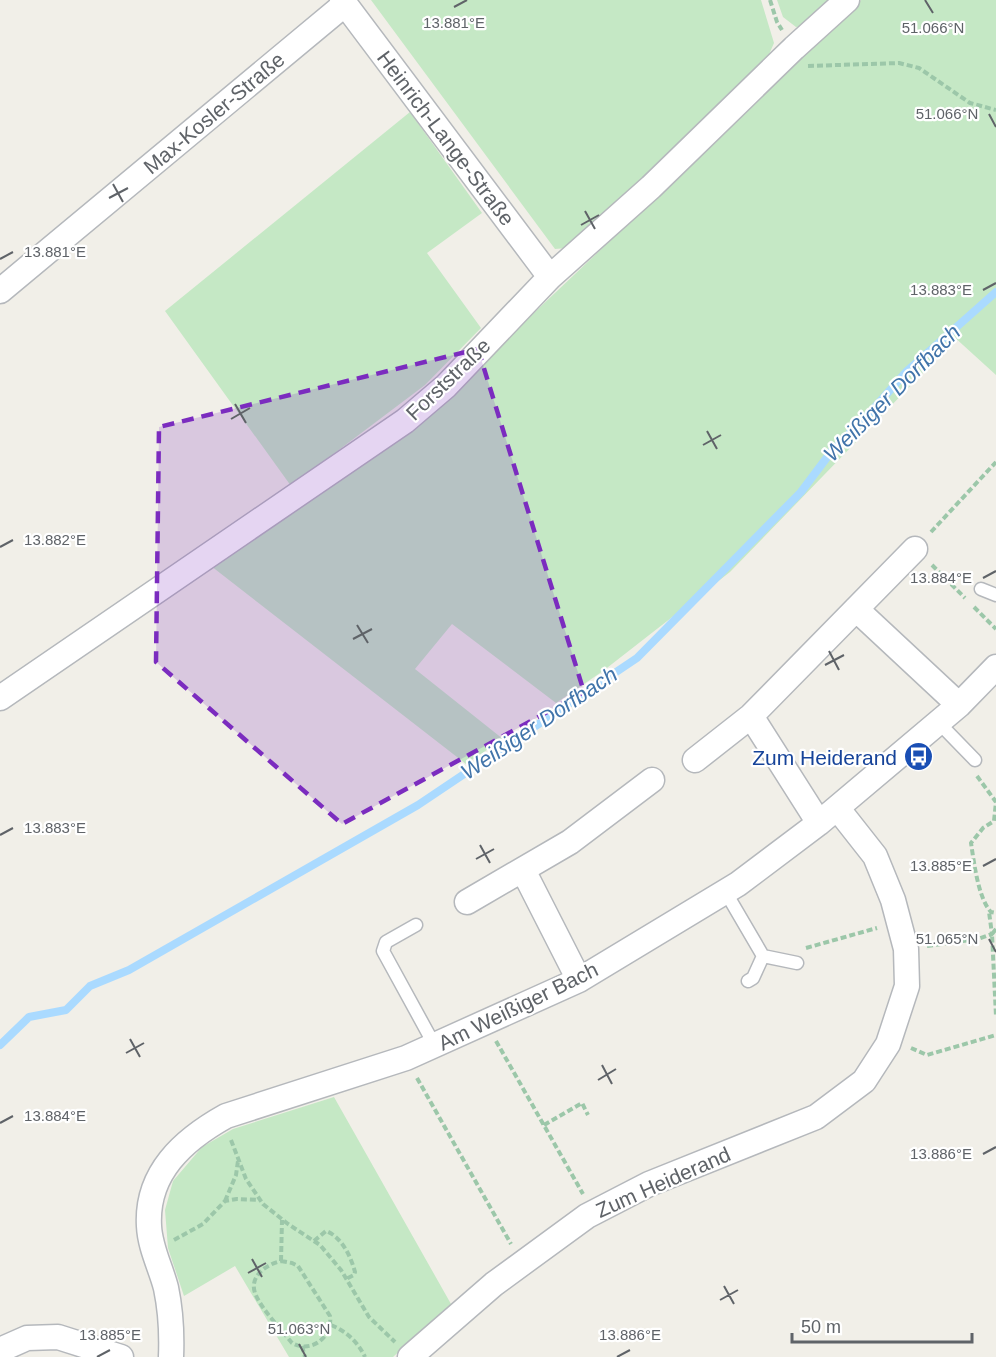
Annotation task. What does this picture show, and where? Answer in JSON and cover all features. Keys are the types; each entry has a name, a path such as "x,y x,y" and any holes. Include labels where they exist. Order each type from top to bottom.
{"street":[{"name":"Forststraße","path":"0,698 405,421 446,386 550,277 651,187 784,57 847,0"},
{"name":"Heinrich-Lange-Straße","path":"344,2 550,277"},
{"name":"Max-Kosler-Straße","path":"0,291 344,2"},
{"path":"695,760 751,716 915,549"},
{"path":"856,609 959,705"},
{"name":"Am Weißiger Bach","path":"171,1357 173,1327 166,1287 153,1248 149,1226 152,1194 163,1170 177,1151 199,1131 226,1116 406,1058 579,980 725,891 828,816 939,723 996,667"},
{"name":"Zum Heiderand","path":"411,1356 521,1262 593,1213 649,1184 816,1117 864,1081 888,1044 907,986 906,949 894,900 875,856 828,816 751,716"},
{"path":"467,902 570,843 652,780"},
{"path":"524,870 579,980"},
{"path":"0,1350 27,1338 58,1337 122,1357"}],"lane":[{"path":"981,589 996,595"},
{"path":"939,723 975,760"},
{"path":"725,891 763,956 797,963"},
{"path":"416,925 386,942 382,951 435,1046"},
{"path":"748,981 753,978 763,956"}],"path":[{"path":"784,57 797,65 899,63 919,68 970,103 996,110"},
{"path":"996,462 915,549 996,629"},
{"path":"906,949 978,939 992,934 996,927 993,915 987,908 976,872 971,843 983,828 994,821 996,802 990,793"},
{"path":"993,915 996,1016"},
{"path":"796,946 806,948 900,921"},
{"path":"486,1023 593,1213"},
{"path":"891,1033 907,1046 927,1055 996,1035"},
{"path":"406,1058 521,1262"},
{"path":"544,1125 582,1103 588,1115"},
{"path":"226,1116 238,1160 246,1179 261,1200 282,1219 314,1240 332,1258 369,1317 382,1332 411,1356"},
{"path":"153,1248 199,1227 225,1201 236,1175 238,1160"},
{"path":"225,1201 261,1200"},
{"path":"281,1261 282,1219"},
{"path":"314,1240 326,1231 337,1238 347,1253 355,1272 346,1279"},
{"path":"281,1261 292,1263 302,1271 330,1316 331,1324 322,1340 317,1344 302,1346 291,1343 255,1293 256,1282 261,1270 281,1261"},
{"path":"331,1324 356,1343 365,1357"},
{"path":"302,1346 305,1357"}],"highlighted area":[{"path":"478,349 584,692 342,824 156,662 159,427"}],"green space":[{"path":"371,0 761,0 774,43 764,66 712,117 567,248 555,249"},
{"path":"777,0 834,0 806,26 796,27 783,17"},
{"path":"861,0 996,0 996,375 952,335 948,347 730,572 603,671 556,703 452,624 415,669 503,739 466,764 211,566 445,397"},
{"path":"410,112 482,213 427,253 481,328 425,385 291,486 165,311"},
{"path":"334,1097 451,1304 393,1357 289,1357 235,1266 184,1296 168,1248 165,1210 173,1181 202,1147 233,1129"}],"waterway":[{"name":"Weißiger Dorfbach","path":"0,1045 29,1017 66,1010 90,986 129,970 418,805 637,658 801,492 834,448 848,438 850,432 860,424 907,371 996,292"}],"place":[{"name":"Zum Heiderand","path":"918,757"}]}
